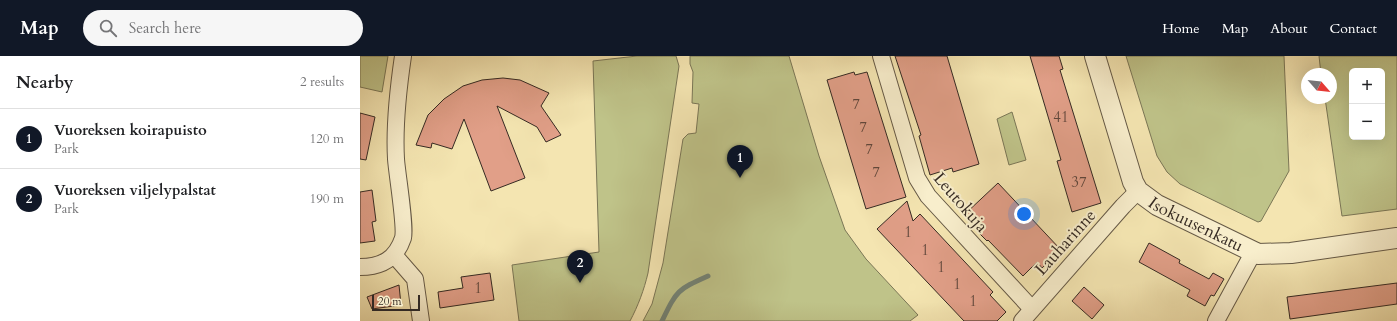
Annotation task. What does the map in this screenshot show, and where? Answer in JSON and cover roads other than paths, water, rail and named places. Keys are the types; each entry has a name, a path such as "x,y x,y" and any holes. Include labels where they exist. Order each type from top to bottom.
{"street":[{"path":"360,267 373,267 395,256 404,236 396,160 395,126 403,56"},
{"name":"Leutokuja","path":"881,56 916,178 928,196 1027,315"},
{"name":"Isokuusenkatu","path":"1095,56 1133,182 1138,190 1157,205 1254,253 1291,253 1397,238"},
{"name":"Lauharinne","path":"1027,315 1138,190"},
{"path":"1216,321 1254,253"},
{"path":"395,256 415,279 421,321"}],"waterway":[{"path":"662,321 671,303 679,292 708,276"}],"place":[{"name":"Vuoreksen koirapuisto","path":"740,178"},
{"name":"Vuoreksen viljelypalstat","path":"580,283"}]}
